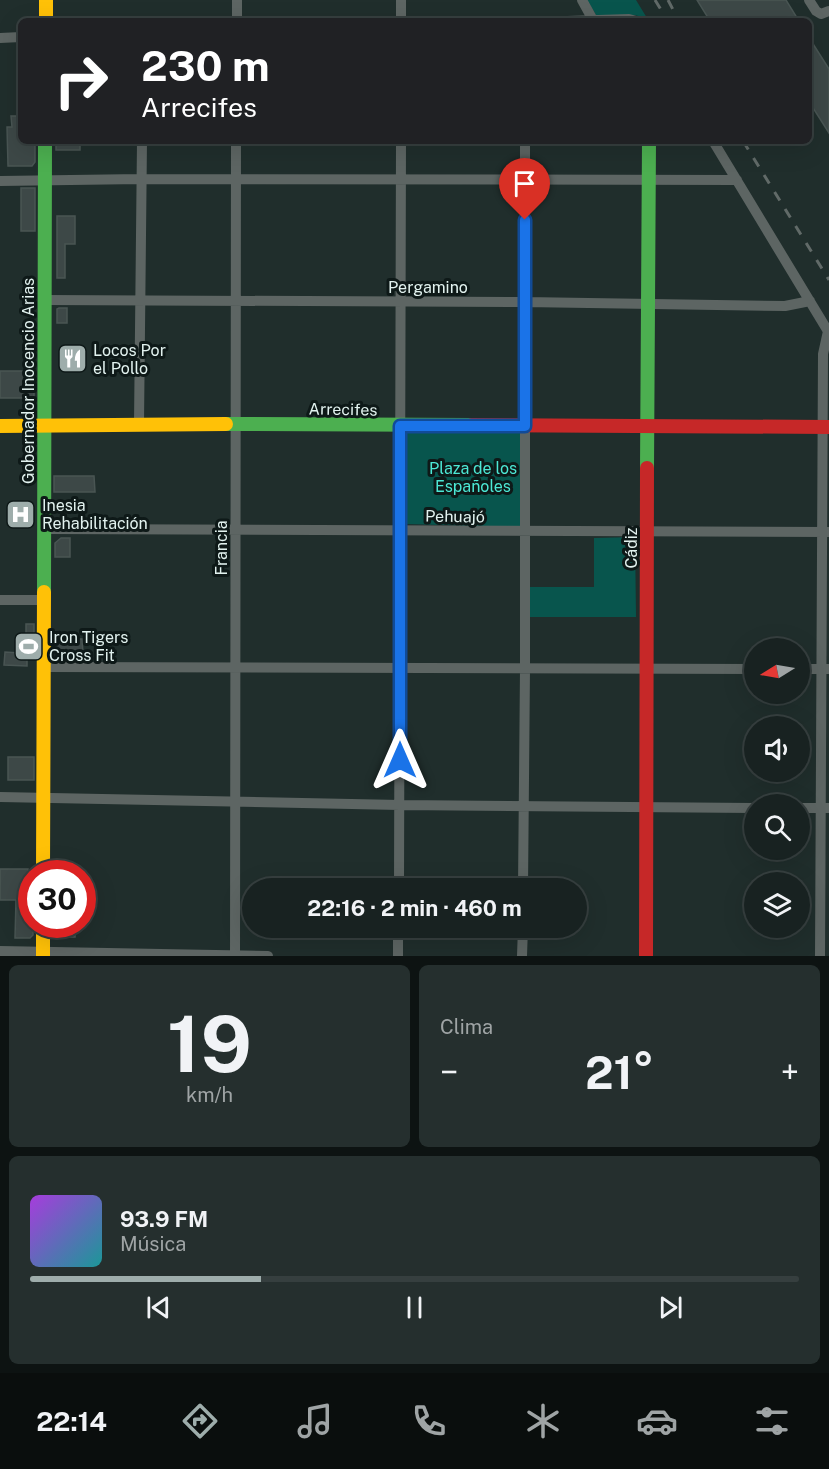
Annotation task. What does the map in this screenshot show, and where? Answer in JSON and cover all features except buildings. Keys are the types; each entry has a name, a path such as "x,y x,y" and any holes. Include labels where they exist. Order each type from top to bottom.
{"street":[{"path":"46,0 46,18"},
{"path":"237,0 237,18"},
{"path":"401,0 401,18"},
{"path":"582,0 592,18"},
{"path":"809,0 816,11 825,13"},
{"path":"0,38 18,38"},
{"name":"Gobernador Inocencio Arias","path":"43,860 45,144"},
{"path":"139,424 142,144"},
{"name":"Francia","path":"235,956 236,144"},
{"path":"399,878 401,144"},
{"path":"523,878 525,144"},
{"name":"Cádiz","path":"646,956 648,532 646,304 649,144"},
{"path":"715,144 828,332 822,354 826,427 826,808 820,956"},
{"path":"0,181 141,179 737,180"},
{"name":"Pergamino","path":"45,300 525,302 785,306 810,301"},
{"name":"Arrecifes","path":"0,426 236,424 826,427"},
{"name":"Pehuajó","path":"45,529 825,532"},
{"path":"0,600 43,600"},
{"path":"44,667 744,669"},
{"path":"810,669 826,669"},
{"path":"0,797 44,796 400,805 744,808"},
{"path":"810,808 826,808"},
{"path":"43,938 43,954"},
{"path":"398,956 399,938"},
{"path":"522,956 523,938"},
{"path":"0,951 43,954 268,956"}],"green space":[{"path":"587,0 636,0 647,18 634,15 596,15"},
{"name":"Plaza de los Españoles","path":"521,430 521,527 404,524 405,431"},
{"path":"635,537 636,617 529,617 529,587 594,587 594,538"}],"railway":[{"path":"655,0 666,18"},
{"path":"668,0 677,18"},
{"path":"745,144 829,280"}],"traffic: fast":[{"path":"44,592 45,144"},
{"path":"647,468 649,144"},
{"path":"226,424 472,425"}],"traffic: slow":[{"path":"46,0 46,18"},
{"path":"0,426 226,424"},
{"path":"43,860 44,592"},
{"path":"43,938 43,956"}],"traffic: jam":[{"path":"472,425 829,427"},
{"path":"646,956 647,468"}],"place":[{"name":"Locos Por el Pollo","path":"72,359"},
{"name":"Inesia Rehabilitación","path":"21,514"},
{"name":"Iron Tigers Cross Fit","path":"28,646"}],"route":[{"path":"400,760 400,426 525,426 525,220"}]}
